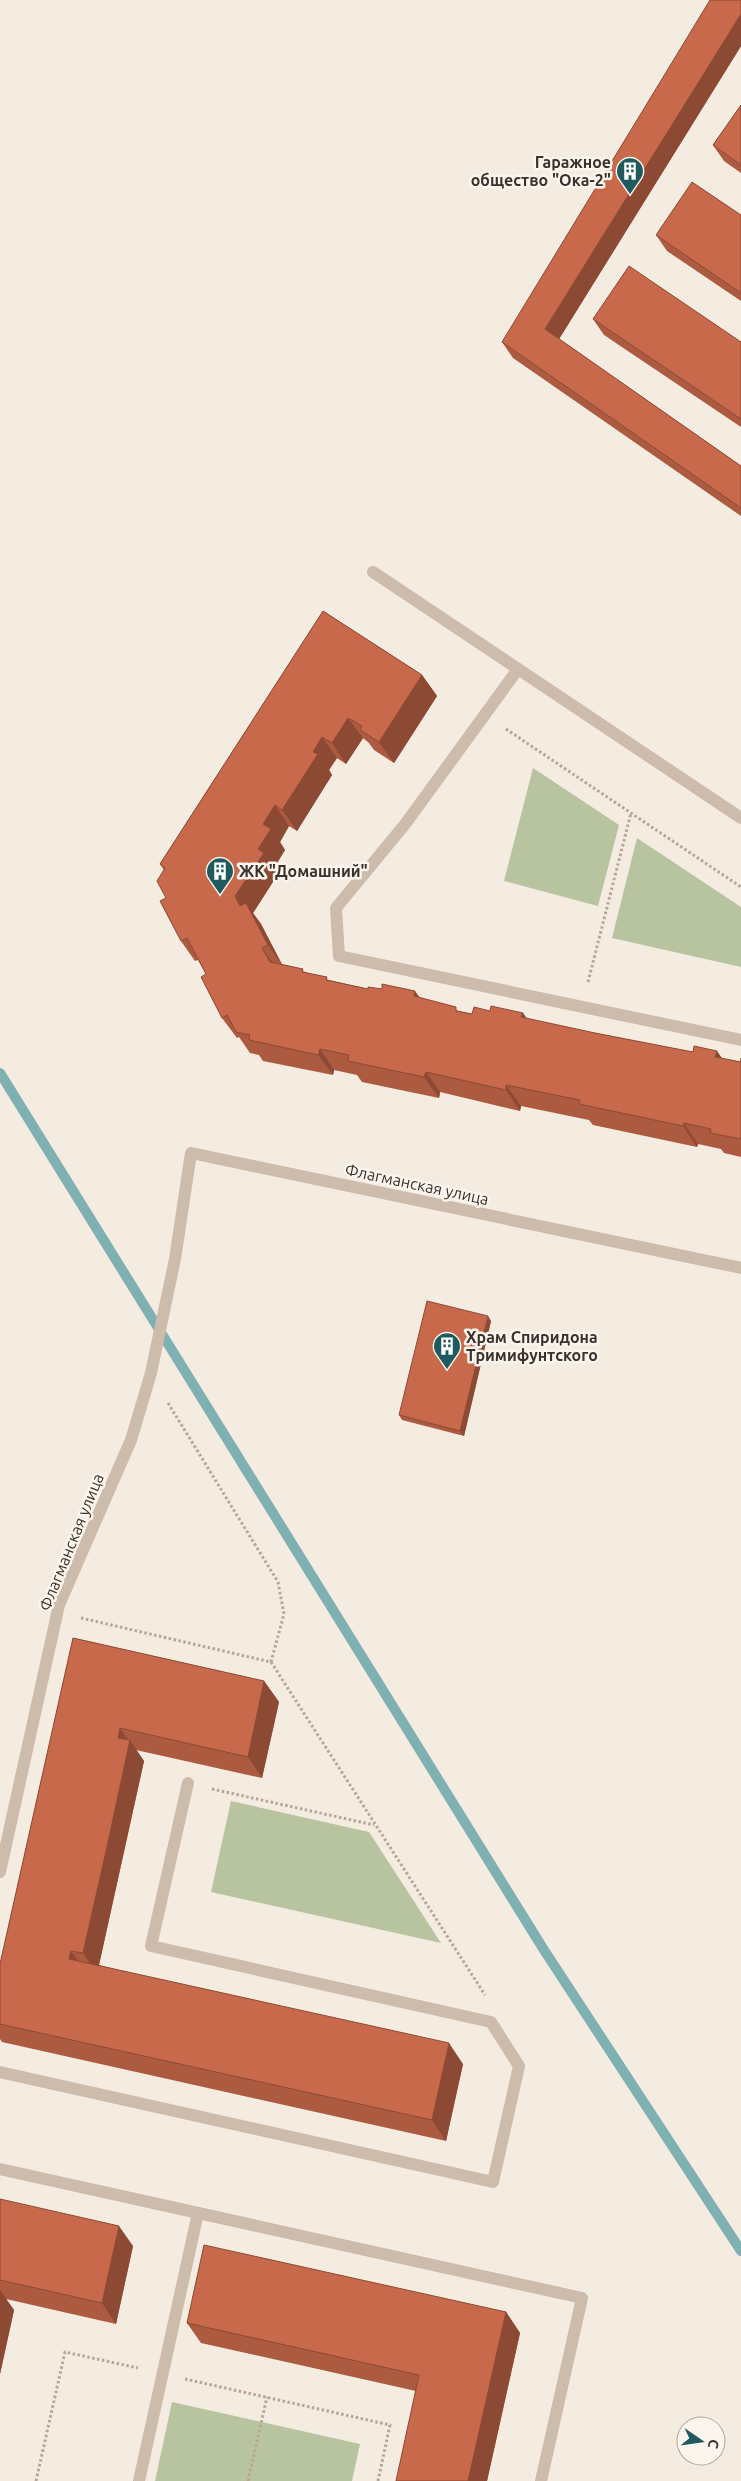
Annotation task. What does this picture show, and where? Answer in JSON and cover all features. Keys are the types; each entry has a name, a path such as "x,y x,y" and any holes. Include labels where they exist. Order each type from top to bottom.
{"street":[{"path":"373,572 741,818"},
{"path":"518,669 406,824 336,908 339,956 741,1040"},
{"name":"Флагманская улица","path":"0,1872 59,1605 131,1440 151,1374 175,1259 191,1153 741,1268"},
{"path":"0,2072 493,2182 519,2066 491,2022 151,1946 188,1783"},
{"path":"0,2169 582,2298 541,2481"},
{"path":"138,2481 198,2213"}],"path":[{"path":"484,715 741,887"},
{"path":"581,1006 631,814"},
{"path":"151,1374 278,1582 284,1614 271,1662"},
{"path":"58,1613 271,1662 494,2009 491,2022"},
{"path":"188,1783 375,1825"},
{"path":"36,2481 65,2352 390,2425 378,2481"},
{"path":"248,2481 267,2397"}],"green space":[{"path":"533,768 619,825 598,906 504,881"},
{"path":"637,838 741,907 741,967 612,938"},
{"path":"231,1801 369,1832 441,1943 211,1892"},
{"path":"172,2402 360,2444 352,2481 155,2481"}],"building":[{"name":"Гаражное общество \"Ока-2\"","path":"710,0 741,0 741,14 545,329 741,466 741,508 502,342"},
{"path":"741,105 741,165 713,145"},
{"path":"692,182 741,215 741,293 656,235"},
{"path":"629,266 741,342 741,419 593,319"},
{"name":"ЖК \"Домашний\"","path":"323,611 422,675 379,742 360,730 362,726 348,718 332,743 322,737 313,752 318,754 282,810 275,805 263,824 271,829 258,849 264,853 235,896 240,906 246,903 268,945 262,948 270,962 303,969 302,972 327,977 326,980 368,989 368,987 382,989 382,984 415,991 414,996 456,1007 456,1011 472,1014 474,1007 490,1011 491,1006 523,1013 521,1017 595,1033 693,1052 694,1046 717,1051 715,1057 741,1062 741,1139 710,1133 711,1129 684,1123 683,1126 579,1104 580,1100 506,1085 506,1090 426,1072 424,1077 348,1061 349,1055 320,1049 318,1055 249,1040 250,1035 236,1032 227,1015 222,1018 201,977 206,974 187,938 181,941 160,901 166,898 157,881 165,868 160,864"},
{"name":"Храм Спиридона Тримифунтского","path":"427,1301 488,1316 460,1431 399,1415"},
{"path":"73,1638 264,1681 248,1757 120,1728 118,1738 130,1740 107,1847 83,1953 71,1951 69,1959 449,2043 432,2120 0,2024 0,1964"},
{"path":"0,2199 119,2226 102,2303 0,2280"},
{"path":"204,2245 506,2312 468,2481 396,2481 419,2375 187,2323"}],"waterway":[{"path":"0,1073 544,1950 741,2251"}],"place":[{"name":"Гаражное общество \"Ока-2\"","path":"630,195"},
{"name":"ЖК \"Домашний\"","path":"220,895"},
{"name":"Храм Спиридона Тримифунтского","path":"447,1370"}]}
